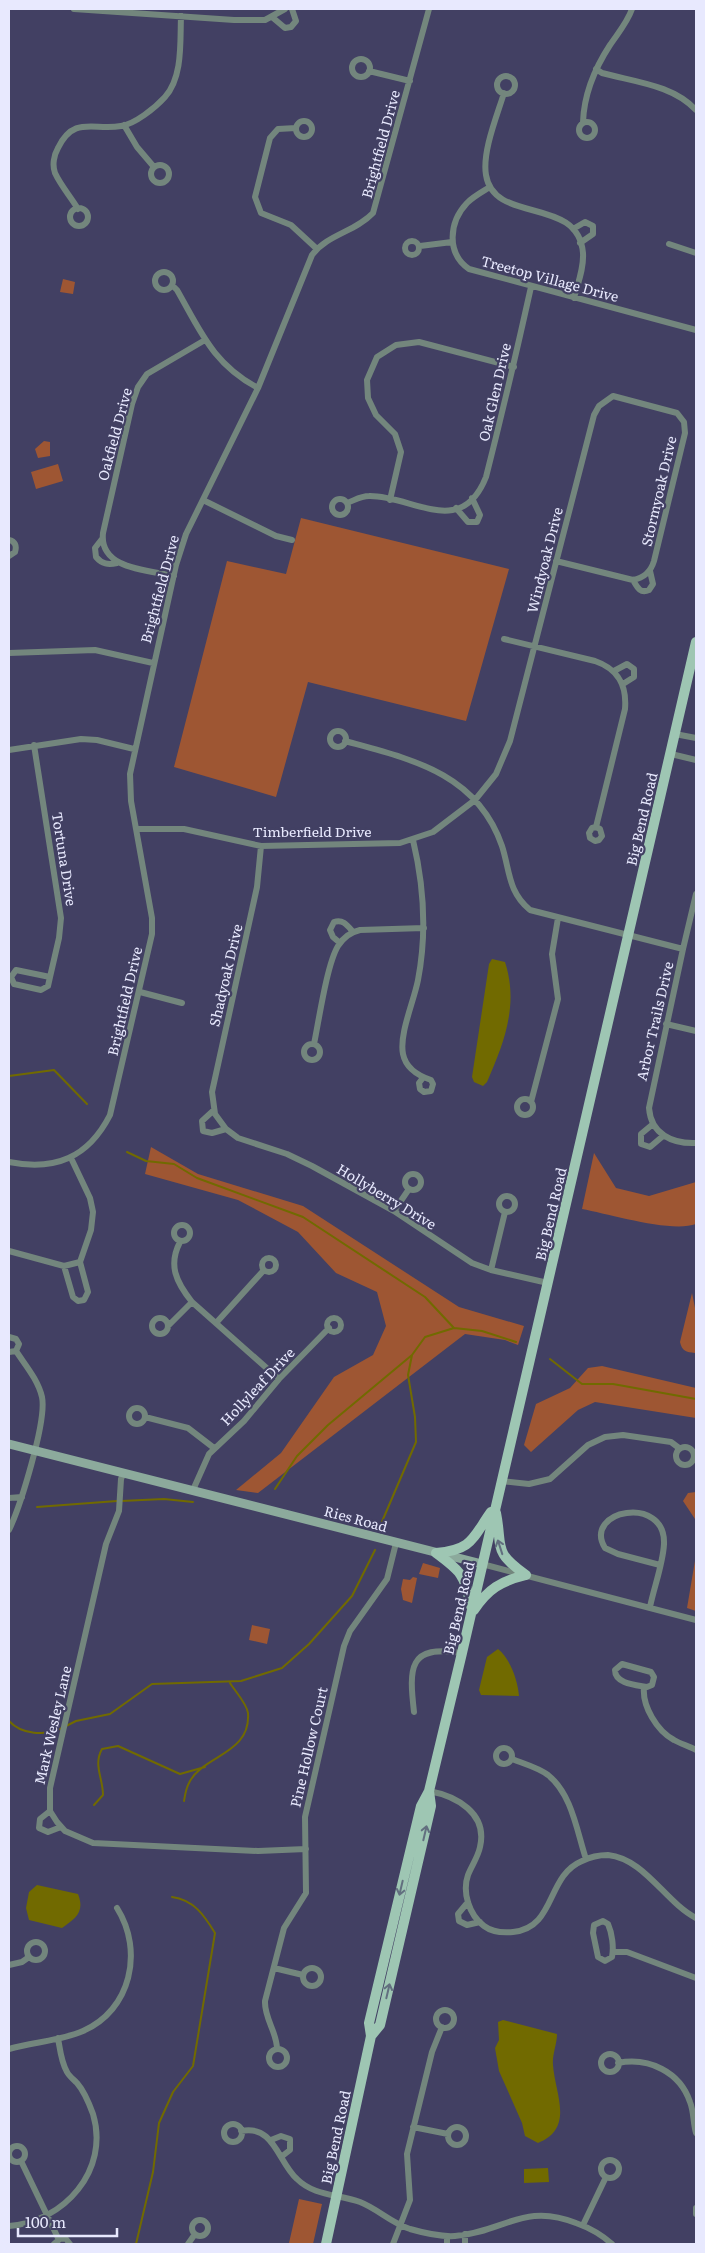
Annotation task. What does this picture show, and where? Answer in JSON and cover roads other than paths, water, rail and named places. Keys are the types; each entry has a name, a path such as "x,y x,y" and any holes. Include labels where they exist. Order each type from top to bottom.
{"main road":[{"name":"Big Bend Road","path":"326,2244 371,2036 369,2023 371,2014 420,1806 428,1791 462,1653 500,1481 536,1338 696,642"},
{"path":"436,1553 451,1552 468,1545 494,1508"},
{"path":"494,1508 498,1538 503,1556 526,1575"},
{"path":"436,1553 457,1568 462,1575 468,1592 471,1615"},
{"path":"471,1615 483,1596 494,1586 526,1575"}],"street":[{"path":"74,9 129,11 234,20 264,20 285,9"},
{"path":"272,17 285,28 291,27 296,21 292,9"},
{"name":"Brightfield Drive","path":"71,1158 98,1136 110,1115 152,934 152,918 129,787 134,749 153,663 183,543 258,388 303,273 316,249 324,242 358,225 373,213 429,9"},
{"path":"583,122 584,110 596,69 625,24 632,9"},
{"path":"78,209 55,173 54,161 57,148 65,136 77,128 124,125 140,117 165,97 177,73 181,16"},
{"path":"596,69 602,73 674,92 687,100 696,110"},
{"path":"369,70 410,81"},
{"path":"504,94 486,158 485,172 490,187 496,194 514,206 558,217 573,229 580,243 583,263 574,298"},
{"path":"124,125 137,147 154,167"},
{"path":"296,128 278,129 270,138 255,197 261,213 291,225 316,249"},
{"path":"420,246 452,242 453,227 462,209 474,196 490,187"},
{"path":"573,229 584,222 593,226 594,234 580,243"},
{"name":"Treetop Village Drive","path":"452,242 459,260 469,269 696,330"},
{"path":"669,244 696,253"},
{"path":"172,285 205,340 227,369 258,388"},
{"name":"Oak Glen Drive","path":"348,504 368,496 439,511 456,508 479,491 486,477 514,367 522,321 531,287"},
{"name":"Oakfield Drive","path":"174,576 117,563 108,564 100,562 96,557 95,548 102,539 132,404 138,387 146,374 205,340"},
{"path":"390,500 401,452 395,434 376,415 368,398 367,380 377,357 396,344 419,342 514,367"},
{"name":"Windyoak Drive","path":"475,800 496,774 510,741 594,415 599,406 613,396 672,411 681,417"},
{"name":"Stormyoak Drive","path":"556,561 634,580 641,591 649,590 653,584 650,571 685,433 684,422 681,417"},
{"path":"456,508 468,522 477,522 480,515 472,498"},
{"path":"203,500 276,536 292,540"},
{"path":"102,539 106,553 117,563"},
{"path":"9,540 14,542 16,547 15,552 9,556"},
{"path":"634,580 639,579 650,571"},
{"path":"504,638 595,661 614,671 623,684 625,709 596,827"},
{"path":"9,652 95,650 153,663"},
{"path":"614,671 627,664 634,669 634,677 623,684"},
{"path":"675,734 696,738"},
{"path":"9,750 81,739 98,740 134,749"},
{"name":"Arbor Trails Drive","path":"345,741 430,767 468,792 496,832 507,864 508,876 518,898 530,910 683,949 650,1096 650,1116 653,1124"},
{"name":"Tortuna Drive","path":"34,745 61,918 59,938 50,977"},
{"path":"670,754 696,760"},
{"name":"Timberfield Drive","path":"136,829 184,829 261,846 400,843 413,840 442,826 475,800"},
{"path":"413,840 422,876 424,928 419,976 402,1044 404,1059 422,1079"},
{"name":"Shadyoak Drive","path":"218,1119 214,1110 212,1092 257,888 261,846"},
{"path":"683,949 696,894"},
{"path":"531,1102 558,999 552,954 558,918"},
{"path":"340,943 333,937 330,930 334,922 340,921 345,923 353,932"},
{"path":"314,1044 332,962 340,943 353,932 424,928"},
{"path":"16,970 50,977 48,986 41,990 14,984 11,977 16,970"},
{"path":"140,992 182,1003"},
{"path":"666,1024 696,1031"},
{"path":"214,1110 202,1121 200,1125 203,1131 212,1133 226,1129"},
{"name":"Hollyberry Drive","path":"218,1119 226,1129 238,1138 287,1154 312,1166 394,1211 457,1254 491,1270 548,1282"},
{"path":"663,1136 650,1147 641,1144 641,1134 653,1124 663,1136 679,1143 696,1143"},
{"path":"9,1162 36,1165 71,1158 90,1198 93,1212 91,1230 80,1262 88,1292 86,1298 81,1301 73,1297 64,1266"},
{"path":"394,1211 409,1189"},
{"path":"491,1270 505,1212"},
{"path":"180,1242 174,1253 175,1272 180,1285 192,1302 279,1379"},
{"path":"9,1251 64,1266 80,1262"},
{"path":"216,1323 264,1270"},
{"path":"168,1326 192,1302"},
{"name":"Hollyleaf Drive","path":"193,1490 206,1460 214,1448 244,1422 279,1379 329,1328"},
{"path":"9,1337 18,1341 19,1346 12,1352 36,1381 42,1400 43,1417 22,1496 9,1530"},
{"path":"145,1417 188,1428 214,1448"},
{"path":"500,1481 529,1484 550,1479 588,1445 605,1437 623,1435 672,1442 679,1448"},
{"name":"Ries Road","path":"9,1444 696,1620"},
{"name":"Mark Wesley Lane","path":"50,1811 50,1788 106,1544 119,1511 124,1472"},
{"path":"9,1498 22,1496"},
{"path":"650,1608 660,1564 664,1543 661,1530 646,1514 636,1511 628,1512 607,1521 603,1526 601,1540 605,1548 618,1554 660,1564"},
{"name":"Pine Hollow Court","path":"278,2049 276,2034 265,2008 284,1928 306,1893 305,1817 347,1637 386,1579 396,1543"},
{"path":"414,1712 410,1678 418,1660 437,1650 462,1653"},
{"path":"622,1664 651,1672 654,1682 650,1686 644,1687 619,1680 615,1672 617,1666 622,1664"},
{"path":"644,1687 649,1714 664,1733 673,1740 696,1750"},
{"path":"512,1759 538,1769 562,1790 586,1859"},
{"path":"428,1791 458,1800 471,1811 479,1826 481,1846 468,1876 466,1886 468,1902 473,1915 490,1929 503,1933 528,1928 544,1914 560,1878 568,1869 586,1859 607,1855 634,1865 680,1907 696,1918"},
{"path":"61,1827 48,1832 39,1828 40,1819 50,1811 61,1827 78,1838 102,1844 258,1851 306,1849"},
{"path":"468,1902 458,1914 459,1921 467,1925 480,1922"},
{"path":"9,2049 81,2032 98,2022 117,2003 126,1986 132,1952 126,1927 117,1908"},
{"path":"603,1921 608,1924 613,1952 612,1957 608,1961 598,1957 593,1933 596,1923 603,1921"},
{"path":"613,1952 627,1952 696,1978"},
{"path":"9,1966 30,1957"},
{"path":"274,1968 304,1975"},
{"path":"394,2244 410,2200 407,2164 413,2127 432,2052 442,2028"},
{"path":"9,2226 33,2222 63,2207 80,2190 89,2171 96,2147 95,2123 90,2105 77,2083 66,2070 58,2038"},
{"path":"618,2063 628,2061 648,2063 666,2070 674,2077 681,2084 691,2104 696,2133"},
{"path":"413,2127 448,2134"},
{"path":"241,2132 258,2131 271,2140 298,2181 315,2192 361,2202 402,2226 447,2236 465,2234 522,2217 540,2214 554,2215 583,2225 603,2236 612,2244"},
{"path":"271,2140 281,2136 290,2139 290,2150 282,2157"},
{"path":"21,2161 48,2216 56,2241 66,2239 70,2244"},
{"path":"583,2225 606,2177"},
{"path":"696,2208 696,2214"},
{"path":"188,2244 195,2234"},
{"path":"465,2234 465,2244"},
{"path":"447,2236 447,2244"}],"waterway":[{"path":"9,1076 54,1070 87,1104"},
{"path":"127,1152 146,1161 174,1164 197,1178 303,1217 425,1297 454,1328"},
{"path":"381,1524 416,1442 415,1417 408,1375 412,1355 425,1337 454,1328 482,1331 516,1342"},
{"path":"275,1489 297,1456 328,1425 412,1355"},
{"path":"550,1359 582,1384 613,1384 696,1399"},
{"path":"121,1501 164,1499 193,1502"},
{"path":"37,1507 117,1501"},
{"path":"66,1726 76,1721 110,1714 152,1684 241,1681 282,1668 309,1644 352,1596 375,1550"},
{"path":"184,1801 188,1785 195,1774 234,1746 242,1738 247,1727 247,1709 230,1683"},
{"path":"9,1721 20,1729 34,1733 55,1731 62,1728"},
{"path":"94,1805 103,1795 98,1766 99,1755 102,1749 118,1746 180,1774 205,1767"},
{"path":"136,2244 153,2172 159,2123 173,2092 193,2066 215,1933 198,1909 186,1901 172,1897"}]}
